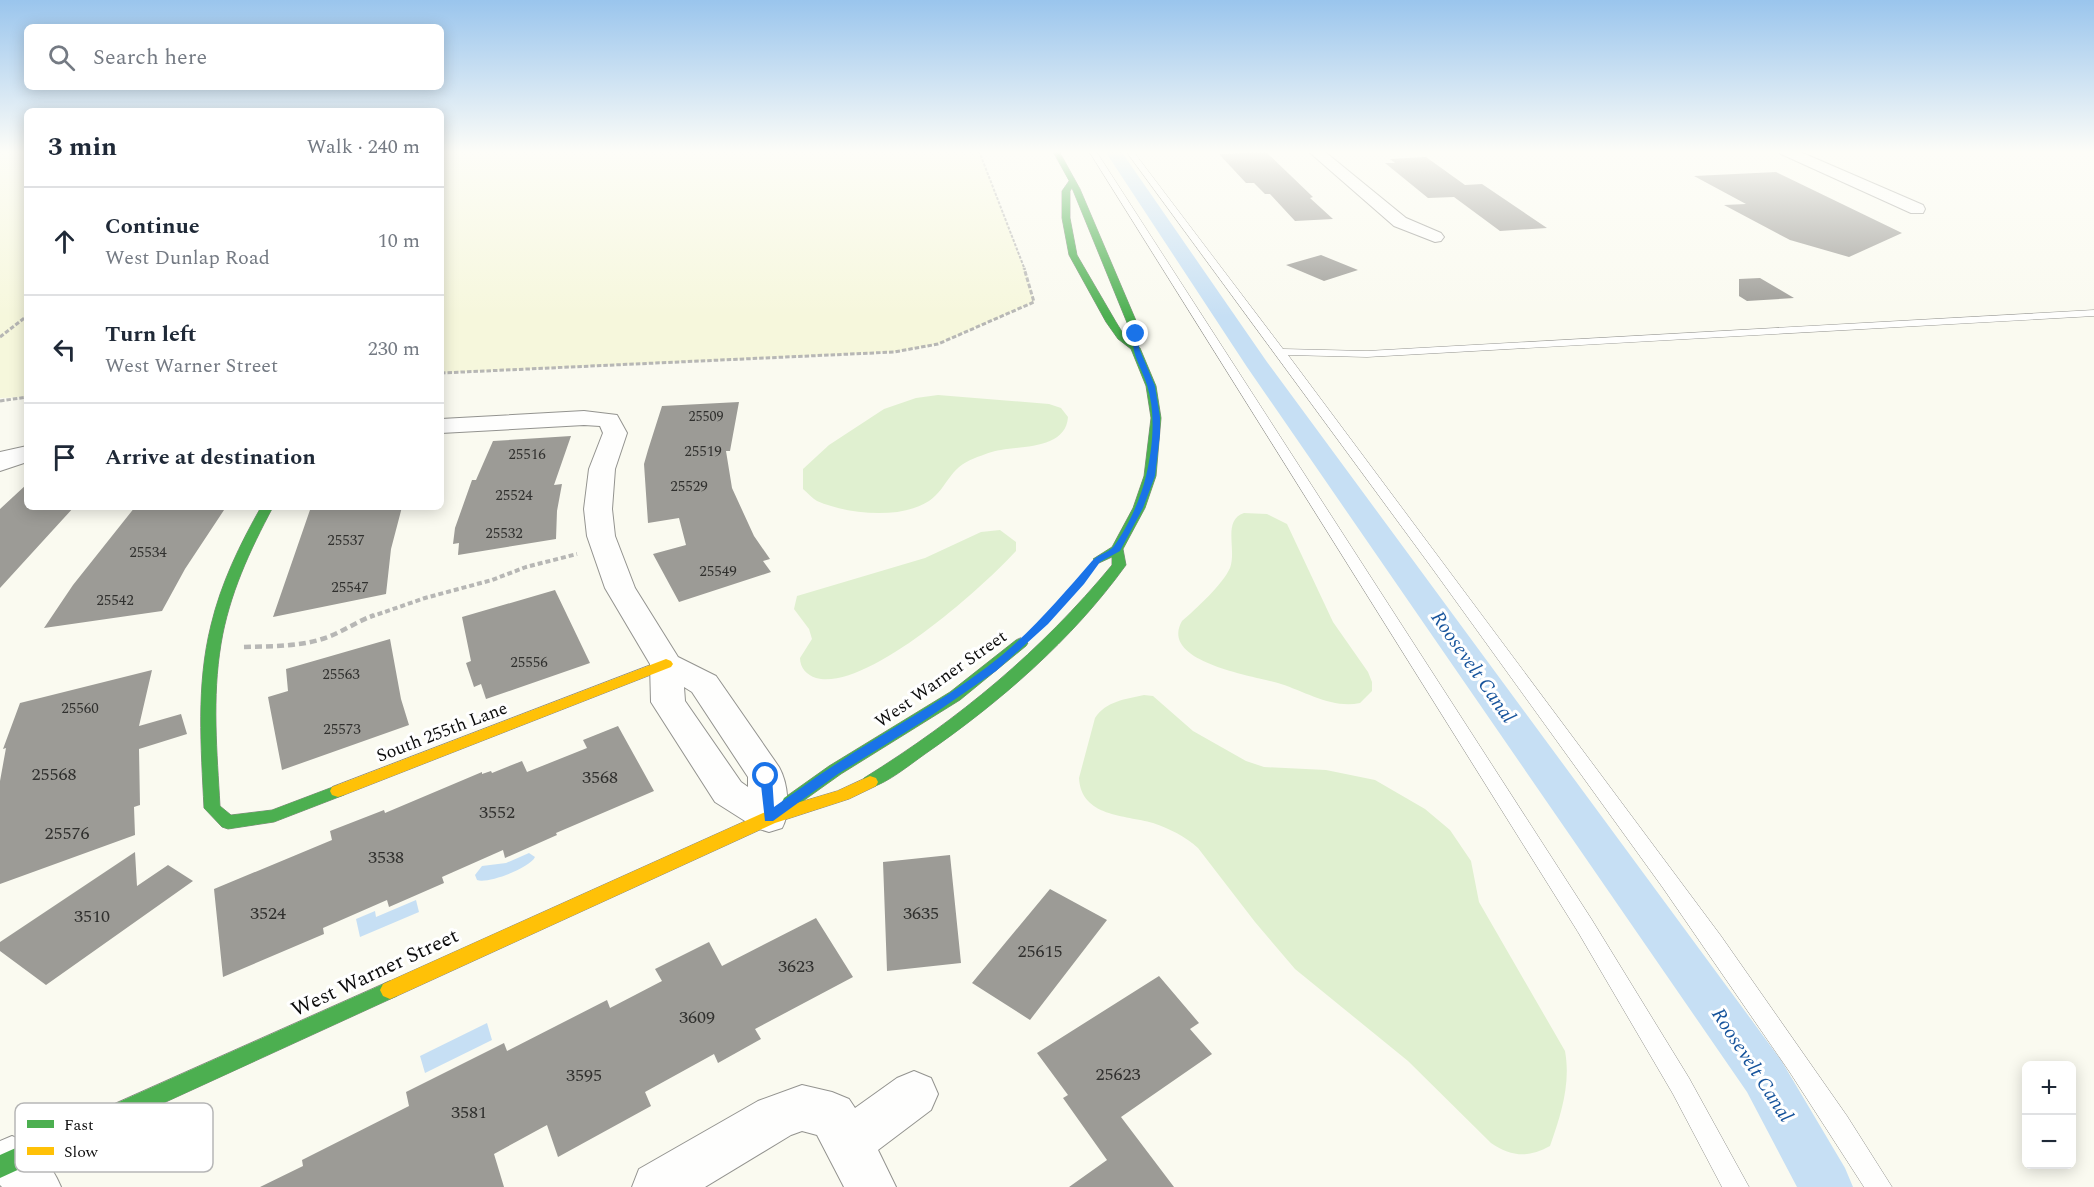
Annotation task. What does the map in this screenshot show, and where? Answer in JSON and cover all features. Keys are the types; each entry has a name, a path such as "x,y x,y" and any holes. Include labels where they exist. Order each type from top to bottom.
{"street":[{"name":"West Warner Street","path":"1065,206 1067,230 1073,255 1111,322 1121,337 1135,348"},
{"name":"West Warner Street","path":"167,1103 769,818 845,795 963,721 1031,666 1080,616 1119,565 1117,549 1145,491 1155,444 1156,417 1151,386 1135,348 1136,334 1083,206"},
{"path":"1381,206 1400,222 1435,237"},
{"path":"1911,206 1917,209"},
{"path":"444,426 584,418 609,420 615,433 602,469 598,509 601,536 620,588 666,664 668,702 728,792 769,818"},
{"name":"South 255th Lane","path":"265,510 234,570 219,614 212,660 209,688 212,808 228,822 274,816 666,664"},
{"name":"West Warner Street","path":"1092,567 1097,560 1117,549"},
{"name":"West Warner Street","path":"769,818 834,771 957,694 992,669 1031,634"},
{"path":"847,1143 914,1094"},
{"path":"657,1187 775,1119 802,1108 832,1115 871,1187"}],"lane":[{"path":"1127,206 1585,926 1681,1086 1736,1187"},
{"path":"1171,206 1282,352 1711,937 1815,1086 1879,1187"},
{"path":"1282,352 1367,354 2094,313"}],"path":[{"path":"444,373 894,352 939,344 1034,302 1028,279 1000,206"},
{"path":"0,337 24,318"},
{"path":"0,401 24,398"},
{"path":"238,648 259,645 292,646 328,637 354,622 456,588 474,585 526,567 584,552"}],"green space":[{"path":"0,206 24,206 24,397 0,398"},
{"path":"444,206 1000,206 1028,279 1034,302 938,344 894,352 444,373"},
{"path":"938,395 1049,404 1061,408 1068,417 1060,435 1052,440 1032,446 994,451 966,462 929,501 903,511 858,512 829,506 817,501 803,489 803,469 829,445 884,409 916,398"},
{"path":"1244,513 1267,514 1287,524 1333,622 1368,672 1372,682 1372,691 1360,703 1330,702 1281,684 1232,672 1196,657 1184,647 1178,635 1182,621 1208,596 1230,568 1232,529 1237,517"},
{"path":"1000,530 1016,542 1016,551 952,611 923,633 864,669 838,678 816,678 803,668 800,658 812,639 809,629 794,609 797,596 925,558 981,532"},
{"path":"1144,695 1153,696 1193,731 1246,761 1264,767 1326,770 1375,780 1425,809 1450,830 1471,861 1479,902 1565,1051 1566,1087 1550,1146 1534,1153 1520,1154 1506,1151 1491,1143 1408,1061 1295,969 1255,922 1198,848 1183,836 1165,828 1106,812 1087,800 1079,778 1095,718 1111,704"}],"water":[{"path":"529,853 535,857 525,866 490,880 477,880 475,875 482,866 506,863"},
{"path":"416,900 419,912 360,937 356,919 375,911 376,917"},
{"path":"487,1023 492,1040 425,1073 420,1056"}],"building":[{"path":"1281,206 1319,206 1333,219 1295,221"},
{"path":"1467,206 1515,206 1547,228 1500,231"},
{"path":"1727,206 1847,206 1902,233 1849,257 1790,240"},
{"path":"1321,255 1358,270 1324,281 1286,265"},
{"path":"1760,278 1794,298 1747,301 1739,296 1739,279"},
{"path":"739,402 730,451 726,451 732,488 754,536 770,559 763,561 771,572 679,602 653,554 686,545 679,518 648,523 644,464 648,450 662,406"},
{"path":"571,436 554,485 562,484 557,511 556,539 458,555 459,543 453,544 455,528 472,480 476,480 493,441"},
{"path":"24,487 24,510 71,510 0,588 0,509"},
{"path":"133,510 224,510 185,569 162,611 44,628 73,585"},
{"path":"310,510 401,510 391,549 386,594 273,617"},
{"path":"555,590 590,663 486,699 481,684 474,687 466,663 471,661 462,617"},
{"path":"390,639 401,699 409,725 282,770 268,697 288,691 286,669"},
{"path":"152,670 139,726 181,714 187,734 139,749 140,805 134,807 135,835 0,884 0,781 6,748 3,749 20,703"},
{"path":"618,726 654,791 556,833 557,835 505,858 503,850 442,877 444,883 389,907 387,900 323,928 324,934 223,977 214,889 332,840 330,831 384,810 385,813 482,772 482,774 491,771 492,773 522,761 527,772 587,748 583,740"},
{"path":"135,852 137,886 168,865 193,881 46,985 0,951 0,942"},
{"path":"950,855 961,963 887,971 883,862"},
{"path":"1050,889 1107,920 1030,1020 972,983"},
{"path":"816,918 853,977 755,1029 761,1039 718,1063 714,1054 645,1092 651,1106 558,1157 547,1125 494,1154 504,1187 260,1187 303,1166 302,1160 409,1106 406,1092 504,1043 507,1051 607,1000 610,1008 662,981 655,969 709,942 722,966"},
{"path":"1159,976 1199,1023 1190,1029 1212,1054 1121,1117 1174,1187 1069,1187 1107,1160 1063,1098 1068,1095 1037,1053"}],"waterway":[{"name":"Roosevelt Canal","path":"1150,206 1259,367 1764,1076 1826,1187"}],"traffic: fast":[{"path":"1066,206 1073,255 1111,322 1121,337 1135,348 1151,386 1156,418 1150,476 1139,508 1117,549 1099,559"},
{"path":"1083,206 1135,330"},
{"path":"265,510 247,544 230,584 214,645 209,701 212,808 228,822 274,816 338,791"},
{"path":"870,782 940,736 1005,685 1035,657 1065,628 1119,565 1117,549"},
{"path":"790,802 835,770 955,696 1021,643"},
{"path":"141,1103 390,990"},
{"path":"0,1167 15,1160"}],"traffic: slow":[{"path":"338,791 666,664"},
{"path":"390,990 769,818 843,795 870,782"}],"route":[{"path":"766,776 769,818 834,771 918,720 992,669 1044,622 1081,582 1097,560 1117,549 1139,508 1150,476 1156,434 1151,386 1135,348 1136,334"}]}
